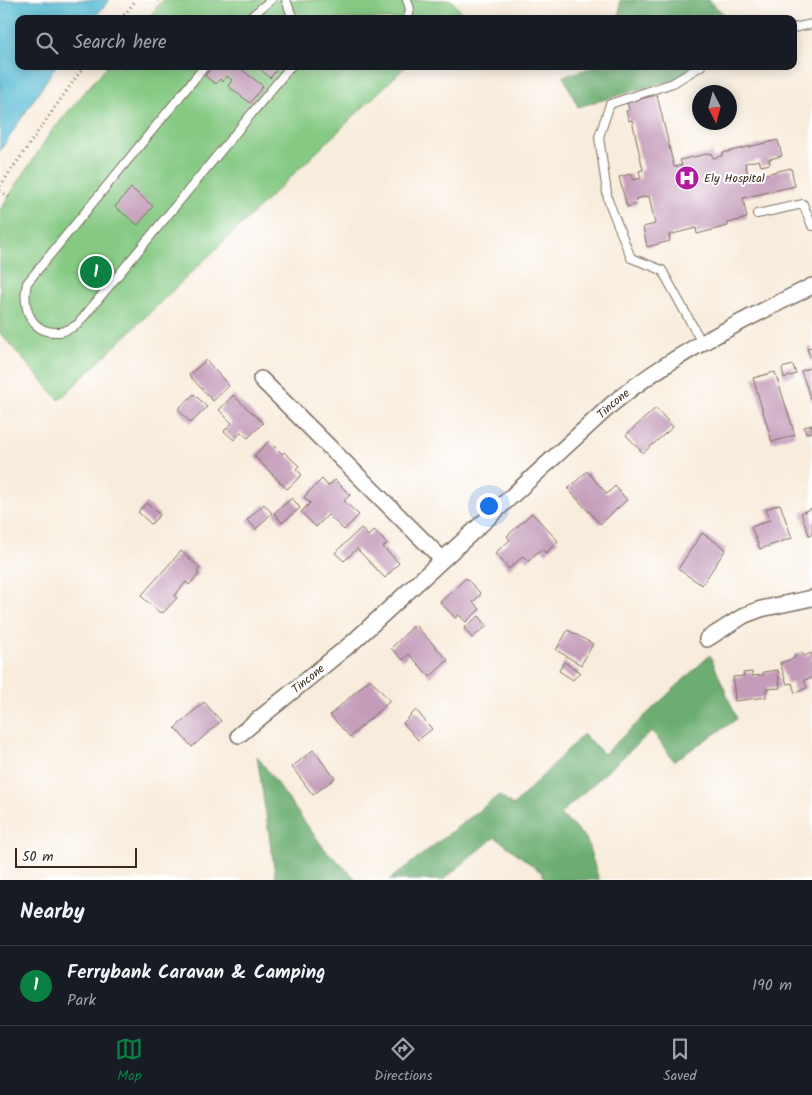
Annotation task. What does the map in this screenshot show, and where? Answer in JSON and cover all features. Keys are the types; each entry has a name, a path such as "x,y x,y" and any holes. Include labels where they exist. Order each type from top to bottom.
{"street":[{"name":"Tincone","path":"239,735 353,642 612,404 646,376 702,343 812,286"},
{"path":"261,379 442,559"},
{"path":"706,639 745,615 762,609 812,598"}],"lane":[{"path":"253,15 271,0"},
{"path":"286,0 292,15"},
{"path":"407,0 410,9 409,15"},
{"path":"797,27 812,24"},
{"path":"201,70 27,283 24,297 26,310 32,321 44,329 60,332 77,325 288,70"},
{"path":"694,70 673,83 610,104 599,137 608,200 631,258 662,270 702,343"},
{"path":"757,214 803,204 812,226"}],"path":[{"path":"124,15 136,0"},
{"path":"0,186 81,70"},
{"path":"0,191 9,197"}],"green space":[{"path":"163,0 451,0 462,13 460,15 150,15"},
{"path":"620,0 709,0 725,15 619,15"},
{"path":"104,70 402,70 59,400 0,333 0,210 51,132"},
{"path":"584,70 689,70 680,78 578,107 563,76"},
{"path":"710,655 737,719 674,761 652,731 560,814 586,838 599,880 545,880 541,872 495,837 443,880 389,880 499,795 513,806 583,734 604,754"},
{"path":"257,756 323,847 357,880 276,880"}],"water":[{"path":"0,0 110,0 97,15 15,15 15,70 53,70 0,151"}],"building":[{"path":"209,70 242,70 263,86 250,103 228,86 232,80 227,76 223,82 220,79 216,84 205,76"},
{"path":"261,70 277,70 270,78"},
{"path":"657,95 674,167 682,165 680,160 711,153 713,158 722,156 722,153 778,140 782,156 769,159 770,164 761,166 759,160 745,163 749,178 791,168 795,186 743,198 747,218 728,223 728,226 697,234 696,228 669,235 670,241 647,247 643,227 655,224 649,196 635,199 637,204 627,207 619,177 631,174 633,180 641,178 639,171 643,170 632,120 629,121 626,111 629,110 627,102"},
{"path":"131,188 153,206 138,225 115,207"},
{"path":"812,347 812,362 807,348"},
{"path":"206,360 229,386 213,401 189,375"},
{"path":"793,365 796,374 784,378 782,368"},
{"path":"812,367 812,402 801,371"},
{"path":"775,372 795,435 772,442 753,378"},
{"path":"194,394 207,407 191,423 178,409"},
{"path":"233,395 263,423 248,438 241,432 234,440 224,431 232,423 219,410"},
{"path":"656,408 673,427 643,453 626,435"},
{"path":"812,425 812,432 806,433 804,427"},
{"path":"269,441 282,454 284,452 299,466 296,469 302,475 287,489 254,456"},
{"path":"587,471 607,494 615,486 627,500 600,524 568,489"},
{"path":"322,479 328,486 335,480 350,495 344,501 359,515 344,530 328,515 316,527 301,512 310,503 304,497"},
{"path":"292,498 300,508 282,523 274,513"},
{"path":"146,503 160,515 151,524 138,512"},
{"path":"264,504 272,513 256,529 247,520"},
{"path":"780,504 792,538 760,549 751,527 770,520 766,509"},
{"path":"812,508 812,534 809,535 801,513"},
{"path":"532,513 558,541 546,553 541,549 528,561 523,556 509,569 495,553 510,540 507,536"},
{"path":"361,528 368,536 374,530 387,544 383,547 399,563 385,578 357,549 344,561 335,553"},
{"path":"702,533 726,549 702,585 678,569"},
{"path":"181,551 200,568 197,572 199,574 189,585 186,582 174,596 177,598 163,613 161,611 160,613 141,596"},
{"path":"466,578 481,594 473,602 480,609 466,622 459,615 455,618 440,602"},
{"path":"479,616 487,626 472,638 464,628"},
{"path":"415,625 448,660 430,677 409,654 403,660 391,648"},
{"path":"568,630 593,644 581,665 556,650"},
{"path":"802,653 804,656 812,653 812,678 804,680 807,688 795,693 792,683 787,684 780,663 795,658 794,655"},
{"path":"564,662 580,672 573,680 559,671"},
{"path":"778,670 780,688 766,689 766,697 735,701 733,677 744,676 743,673 752,672 752,676 763,675 763,672"},
{"path":"370,679 390,701 350,737 330,715"},
{"path":"204,702 221,721 192,747 175,728"},
{"path":"416,710 432,729 418,740 403,723"},
{"path":"313,750 335,778 313,795 292,767"}],"place":[{"name":"Ely Hospital","path":"687,178"},
{"name":"Ferrybank Caravan & Camping","path":"96,272"}]}
